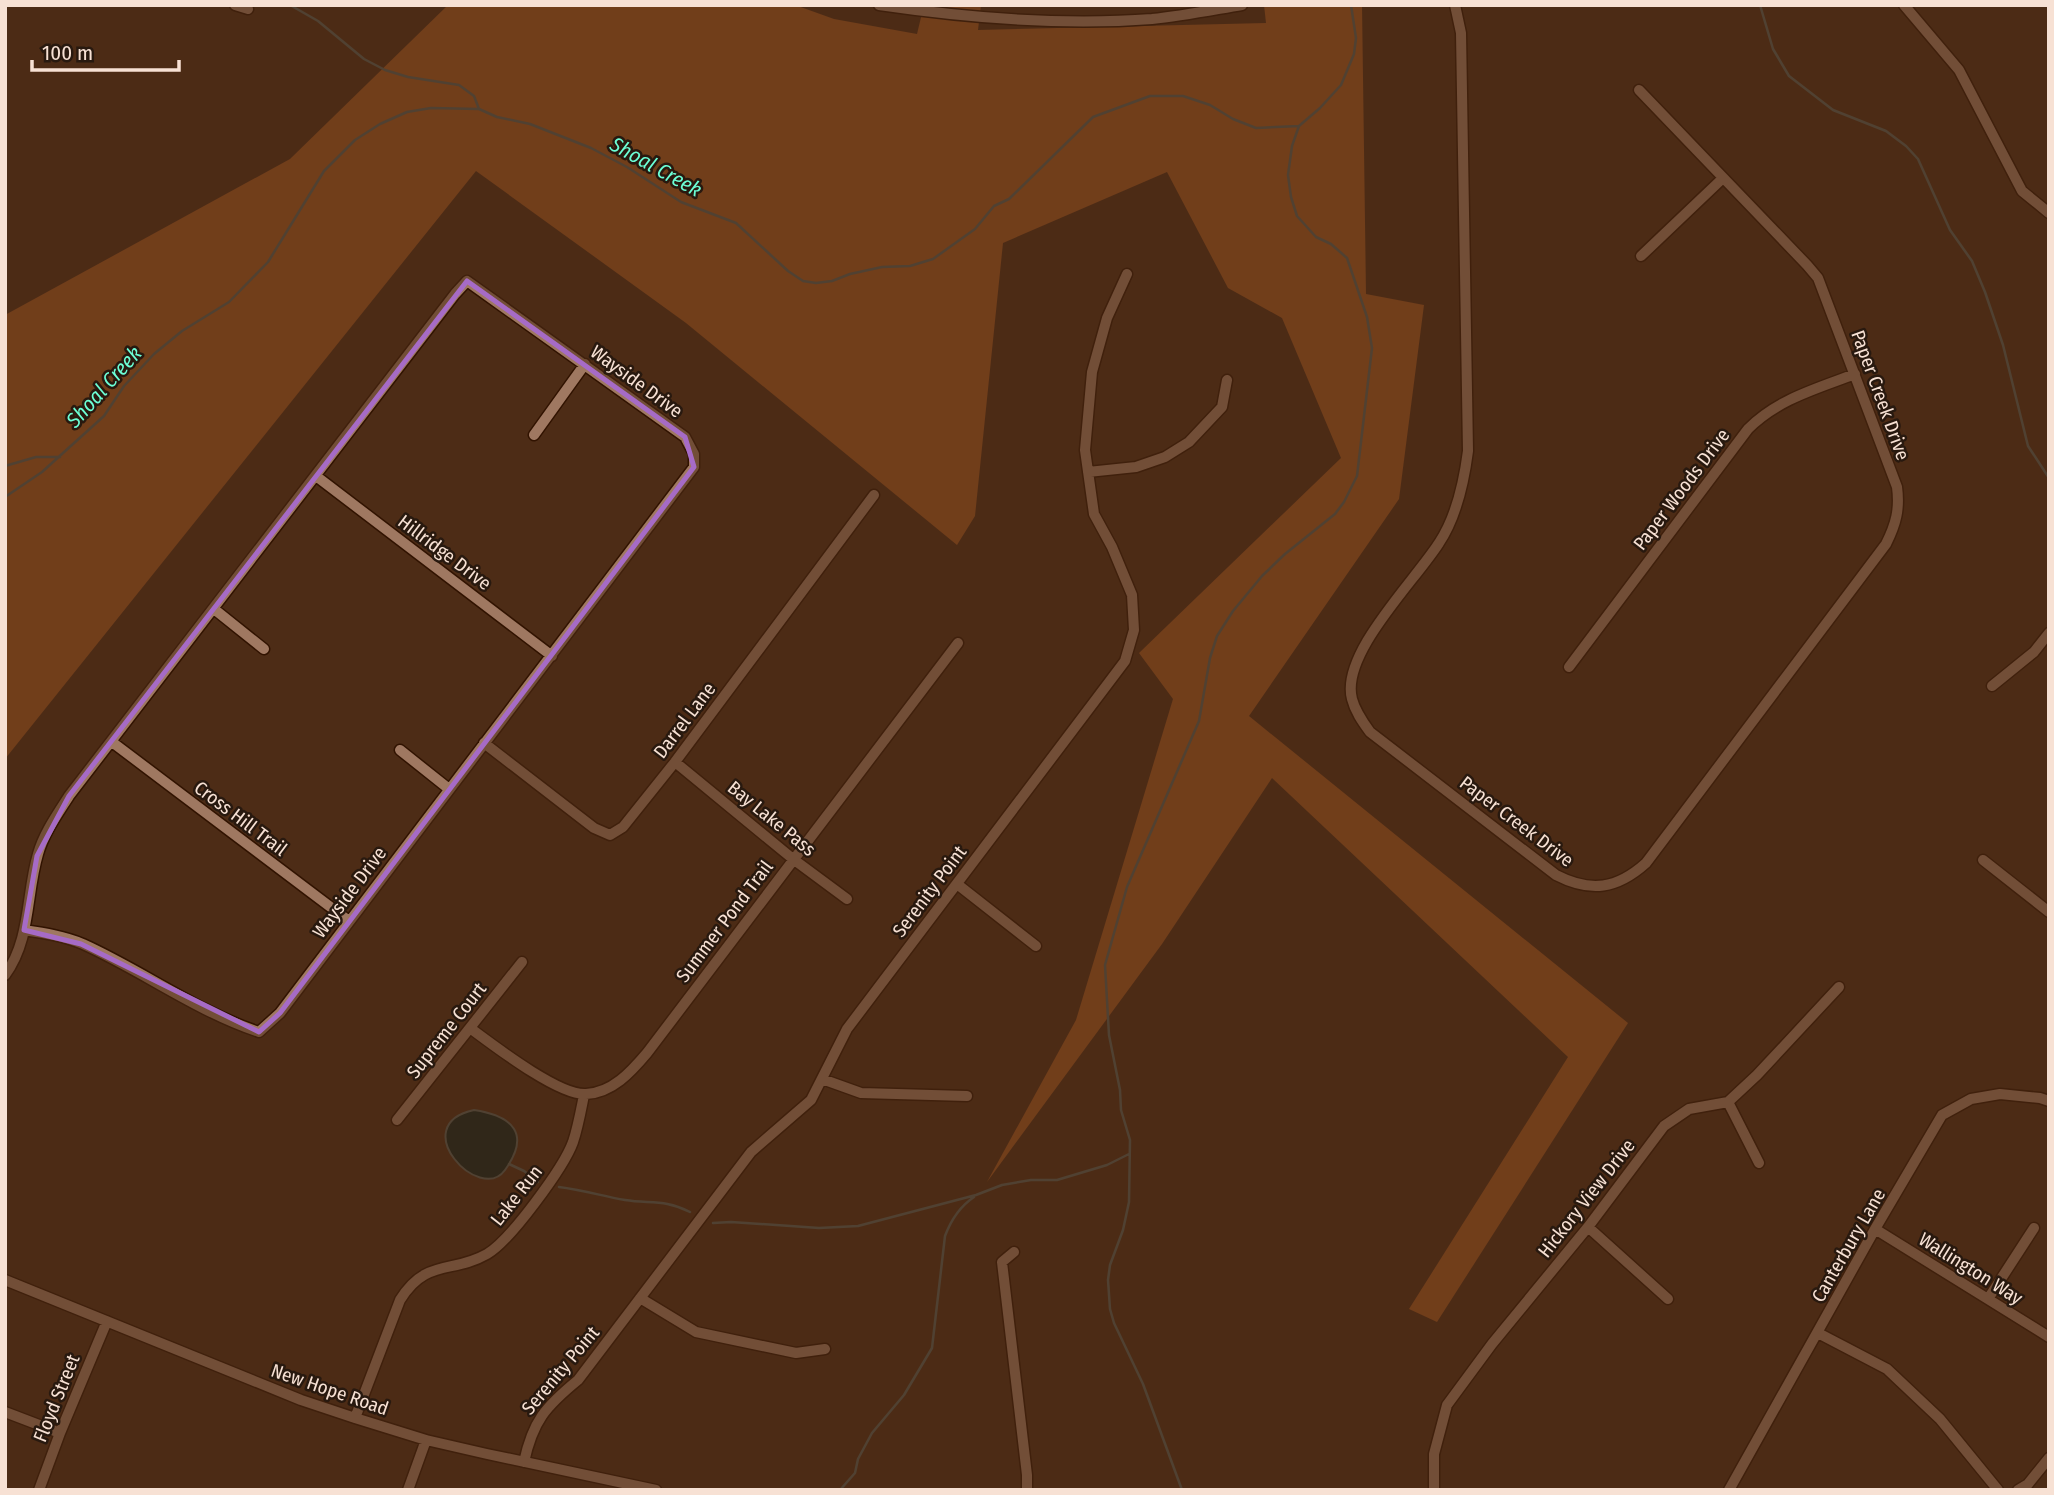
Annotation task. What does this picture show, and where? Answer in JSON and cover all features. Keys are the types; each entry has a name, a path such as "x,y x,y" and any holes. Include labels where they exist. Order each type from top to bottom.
{"street":[{"path":"235,5 248,9"},
{"path":"878,5 951,16 1056,21 1152,19 1242,5"},
{"name":"Paper Creek Drive","path":"1455,5 1461,33 1468,451 1463,485 1441,541 1360,650 1351,676 1351,697 1358,715 1370,732 1556,876 1574,884 1593,887 1612,884 1632,876 1646,863 1886,544 1896,524 1899,506 1896,486 1818,278 1639,90"},
{"path":"1905,5 1959,70 2022,191 2049,213"},
{"path":"1641,256 1723,178"},
{"name":"Serenity Point","path":"523,1462 532,1431 545,1409 578,1380 751,1153 811,1100 847,1029 1125,661 1134,630 1132,595 1112,547 1094,514 1086,450 1091,372 1107,318 1127,274"},
{"name":"Wayside Drive","path":"5,975 19,949 37,856 45,833 69,796 467,281 684,437 694,454 694,467 280,1013 259,1032 235,1024 188,1001 81,944 55,935 24,930"},
{"path":"534,435 585,364"},
{"name":"Paper Woods Drive","path":"1569,667 1748,429 1763,413 1855,374"},
{"path":"1088,472 1136,467 1165,457 1189,442 1222,407 1227,380"},
{"name":"Hillridge Drive","path":"316,476 552,656"},
{"name":"Darrel Lane","path":"484,743 594,828 610,835 623,827 675,762 874,495"},
{"path":"214,609 264,649"},
{"path":"1993,686 2034,652 2049,634"},
{"name":"Summer Pond Trail","path":"584,1095 602,1091 620,1081 635,1067 958,643"},
{"name":"Cross Hill Trail","path":"112,742 349,921"},
{"path":"400,750 449,789"},
{"name":"Bay Lake Pass","path":"675,762 793,859 847,899"},
{"path":"1983,860 2048,910"},
{"path":"957,884 1036,946"},
{"name":"Supreme Court","path":"397,1120 522,962"},
{"path":"1759,1163 1728,1102 1757,1075 1839,987"},
{"path":"470,1028 558,1086 584,1095"},
{"path":"822,1079 861,1093 967,1096"},
{"name":"Canterbury Lane","path":"1730,1490 1875,1229 1942,1115 1971,1099 2000,1094 2049,1101"},
{"name":"Lake Run","path":"355,1418 400,1300 410,1284 424,1273 489,1253 507,1237 564,1161 572,1144 584,1095"},
{"name":"Hickory View Drive","path":"1434,1490 1434,1454 1447,1405 1492,1344 1588,1227 1664,1126 1689,1109 1728,1102"},
{"path":"1588,1227 1668,1299"},
{"path":"1988,1299 2034,1228"},
{"name":"Wallington Way","path":"1875,1229 2049,1337"},
{"path":"1014,1252 1002,1262 1027,1490"},
{"name":"New Hope Road","path":"5,1280 301,1400 355,1418 426,1440 656,1490"},
{"path":"640,1298 696,1332 796,1353 825,1349"},
{"name":"Floyd Street","path":"39,1490 107,1321"},
{"path":"1818,1333 1887,1369 1940,1419 1998,1490"},
{"path":"5,1412 60,1433"},
{"path":"408,1490 426,1440"},
{"path":"2018,1490 2028,1484 2049,1458"}],"highlighted area":[{"path":"467,281 685,437 694,467 280,1013 259,1032 81,944 24,930 37,856 69,796"}],"shaded area":[{"path":"448,5 795,5 834,19 917,34 924,5 981,5 978,30 1266,23 1264,5 1362,5 1366,294 1424,305 1399,499 1249,716 1628,1023 1437,1322 1409,1309 1568,1057 1272,778 1162,944 987,1182 1076,1020 1173,699 1139,653 1341,458 1282,318 1228,288 1167,172 1003,243 975,516 957,545 686,323 476,171 5,759 5,315 290,159"}],"water":[{"path":"474,1110 508,1122 517,1137 513,1157 505,1170 494,1178 480,1178 466,1170 454,1159 447,1145 446,1131 454,1118"}],"waterway":[{"path":"290,5 318,21 364,59 385,70 408,77 459,85 474,96 479,109"},
{"name":"Shoal Creek","path":"5,497 42,472 104,416 124,386 154,354 182,331 229,302 268,262 324,171 355,140 380,124 407,112 431,108 479,109 497,117 530,124 591,148 627,167 681,202 736,223 788,271 803,281 816,283 882,267 910,266 933,259 975,229 994,206 1009,199 1093,117 1150,96 1183,96 1210,105 1233,119 1256,128 1299,126 1341,85 1354,54 1356,38 1351,5"},
{"path":"1760,5 1773,49 1789,76 1833,110 1886,131 1918,159 1950,230 1972,261 1985,292 2003,345 2028,446 2049,478"},
{"path":"1182,1490 1143,1384 1110,1309 1110,1265 1123,1230 1129,1202 1130,1140 1121,1110 1120,1090 1109,1035 1105,965 1127,887 1199,721 1210,658 1217,636 1233,611 1262,576 1335,514 1357,476 1372,348 1367,317 1347,258 1331,244 1316,237 1297,216 1288,175 1292,146 1299,126"},
{"name":"Shoal Creek","path":"5,466 36,457 60,457"},
{"path":"713,1223 819,1228 858,1226 976,1195 1002,1185 1031,1180 1057,1180 1107,1165 1129,1154"},
{"path":"509,1164 538,1182"},
{"path":"559,1187 625,1200 665,1204 690,1212"},
{"path":"840,1490 855,1473 858,1459 872,1433 904,1395 932,1348 945,1236 956,1214 974,1197"}]}
